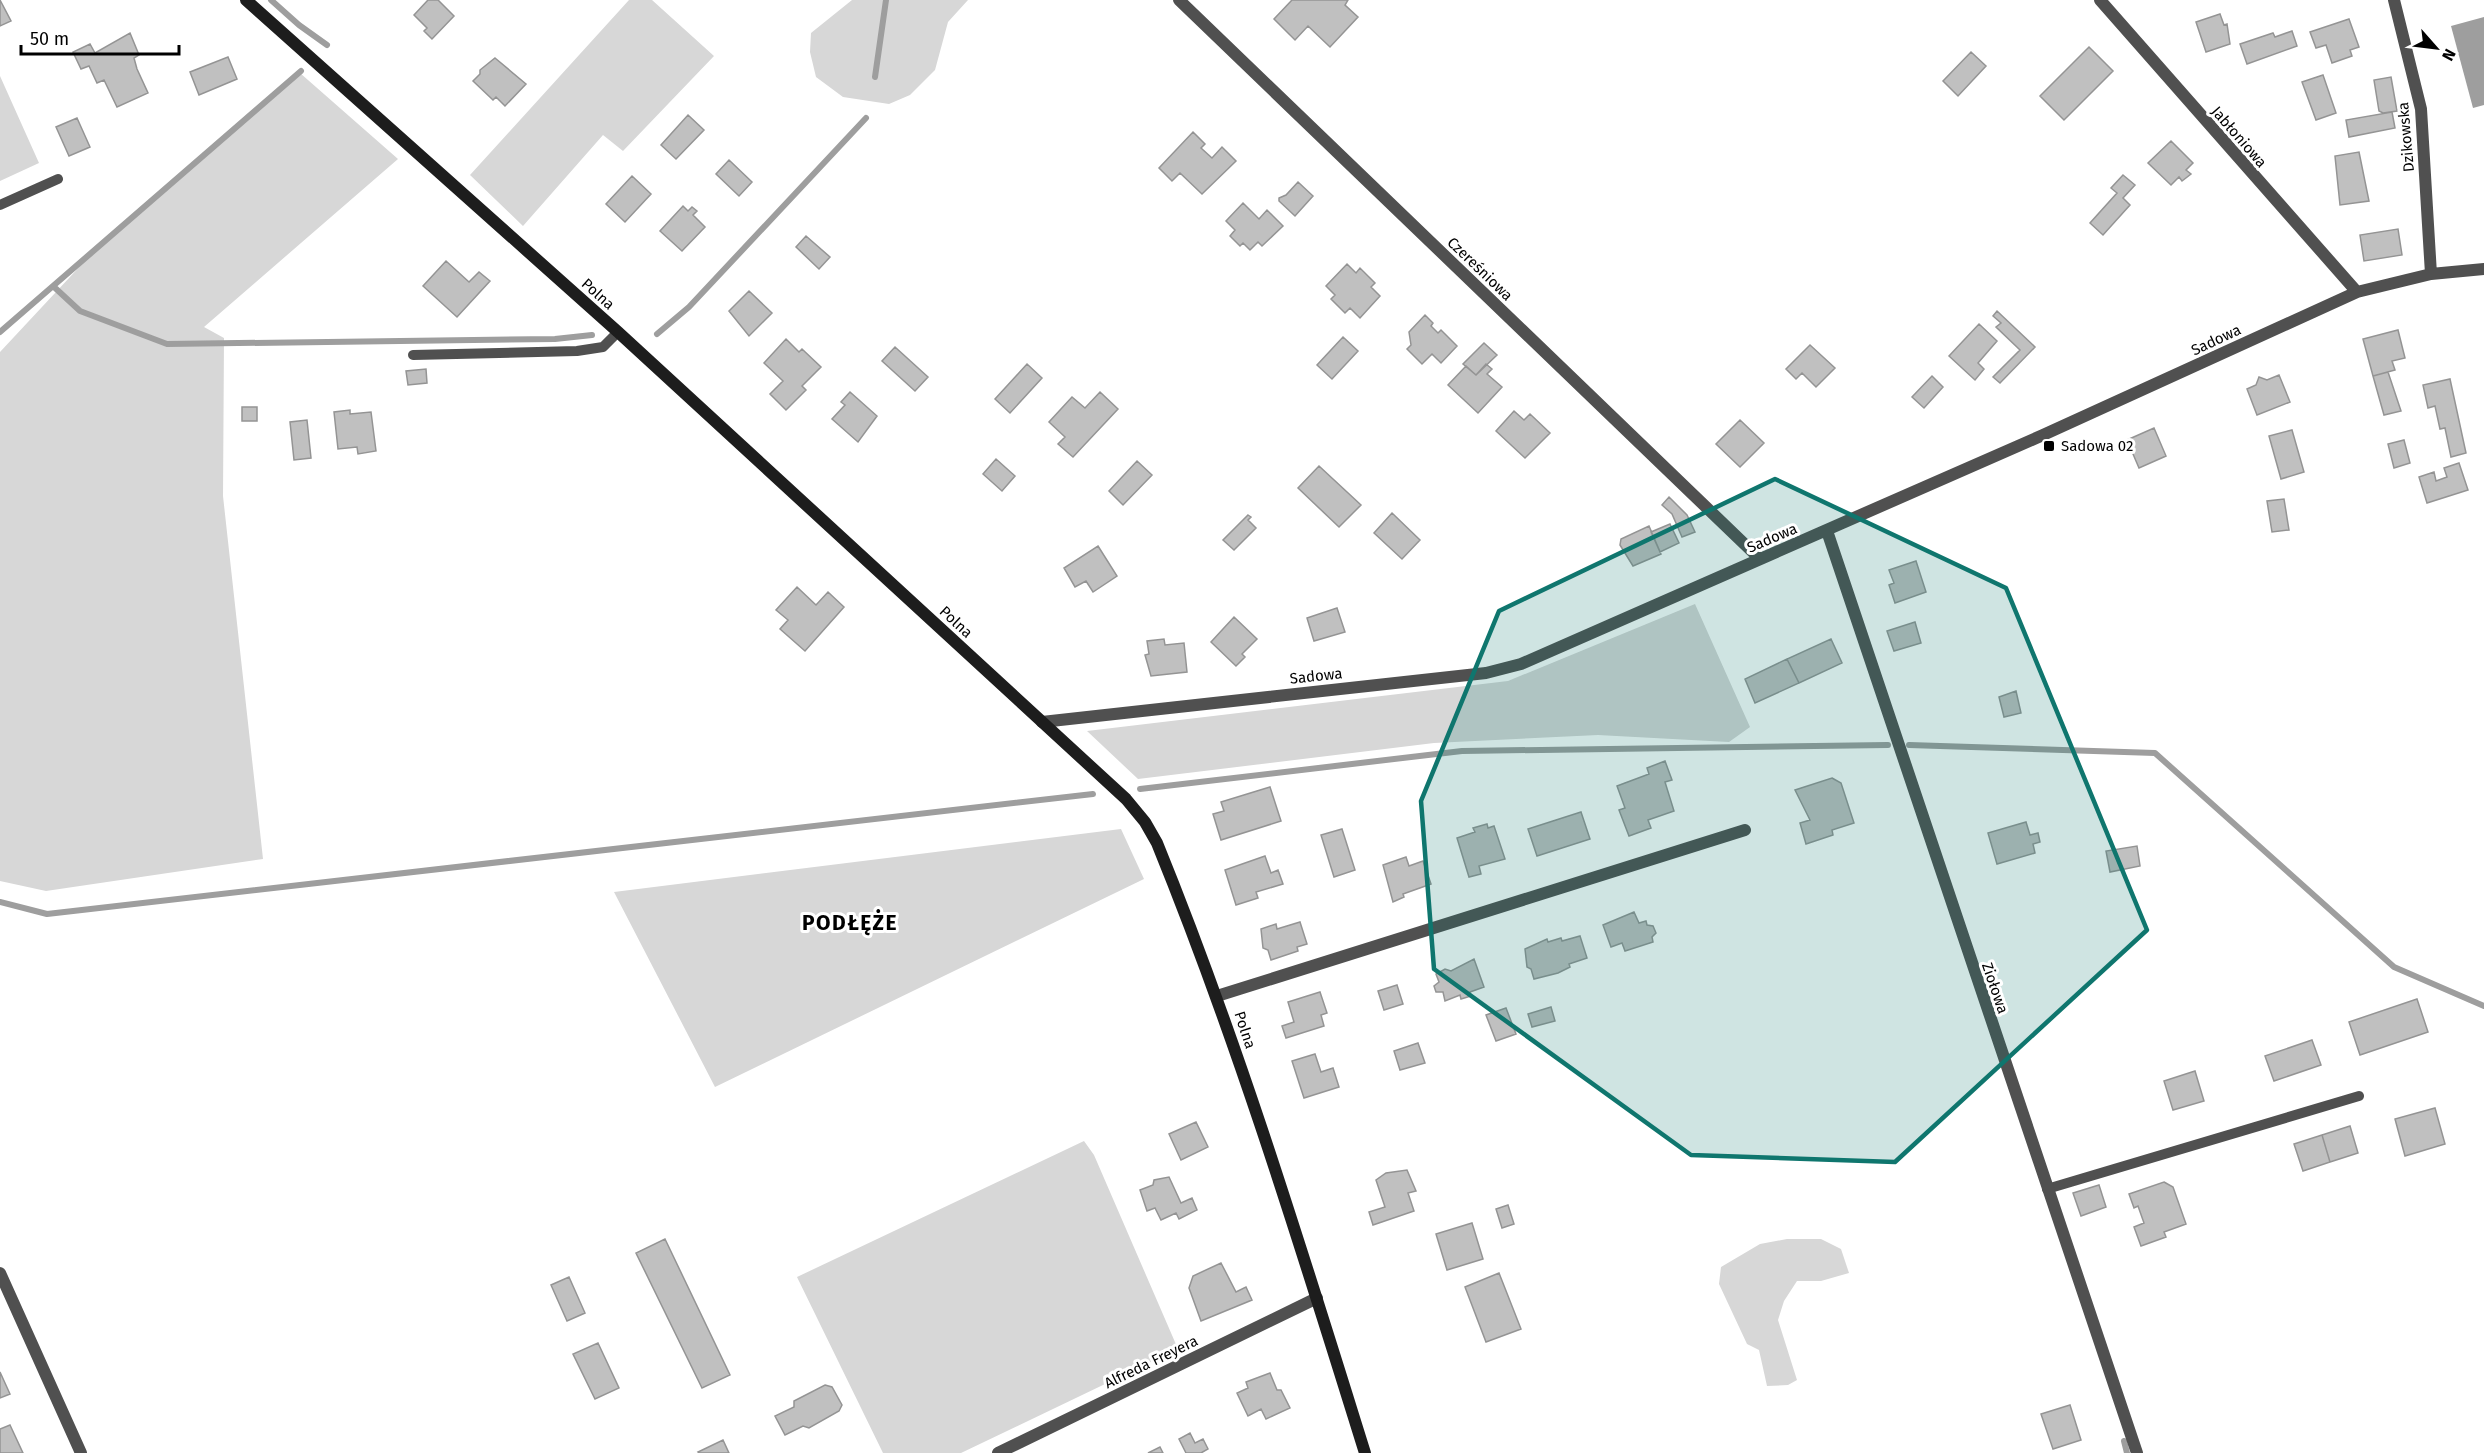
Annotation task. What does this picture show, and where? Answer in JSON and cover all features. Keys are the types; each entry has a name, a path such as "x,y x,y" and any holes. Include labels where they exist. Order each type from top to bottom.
{"street":[{"name":"Polna","path":"246,0 618,332 1126,799 1145,822 1157,843 1217,996 1317,1298 1365,1453"},
{"name":"Czereśniowa","path":"1179,0 1760,559"},
{"name":"Jabłoniowa","path":"2100,0 2357,292"},
{"name":"Dzikowska","path":"2394,0 2421,109 2431,274"},
{"name":"Sadowa","path":"1042,722 1486,673 1521,664 1827,531 2357,292 2431,274 2484,269"},
{"name":"Ziołowa","path":"1827,531 2137,1453"},
{"path":"1217,996 1745,830"},
{"path":"0,1273 81,1453"},
{"name":"Alfreda Freyera","path":"998,1453 1317,1298"}],"lane":[{"path":"0,205 58,179"},
{"path":"413,354 577,351 603,347 618,332"},
{"path":"2047,1189 2359,1096"}],"highlighted area":[{"path":"1775,479 2006,588 2147,930 1895,1162 1691,1155 1434,969 1421,801 1499,611"}],"shaded area":[{"path":"629,0 652,0 714,56 623,151 603,135 523,226 470,175"},
{"path":"852,0 968,0 948,22 935,70 910,95 889,104 843,97 816,77 810,52 811,33"},
{"path":"2484,17 2484,105 2473,108 2451,26"},
{"path":"300,73 398,159 204,327 224,338 223,496 263,859 46,891 0,881 0,352 97,248"},
{"path":"0,76 39,163 0,181"},
{"path":"1695,604 1750,727 1729,742 1598,735 1434,743 1138,779 1087,731 1508,681"},
{"path":"1121,829 1144,879 715,1087 614,892"},
{"path":"1084,1141 1094,1155 1178,1349 961,1453 883,1453 797,1277"},
{"path":"1787,1239 1821,1239 1841,1249 1849,1273 1821,1281 1797,1281 1784,1301 1778,1320 1797,1380 1788,1385 1767,1386 1759,1350 1747,1344 1719,1284 1721,1267 1760,1244"}],"building":[{"path":"0,0 11,21 0,26"},
{"path":"428,0 438,0 454,16 432,39 424,31 427,28 414,15"},
{"path":"1292,0 1348,0 1345,5 1358,17 1330,47 1308,26 1295,40 1274,19"},
{"path":"2220,14 2224,25 2227,24 2230,44 2206,52 2196,22"},
{"path":"2349,19 2359,47 2350,50 2352,56 2332,63 2326,45 2316,48 2310,32"},
{"path":"2292,31 2297,46 2247,64 2240,44 2273,33 2275,37"},
{"path":"130,33 139,55 134,58 137,69 148,93 117,107 104,80 97,83 89,66 81,69 73,52 90,44 95,53"},
{"path":"2089,47 2113,71 2064,120 2040,96"},
{"path":"1971,52 1986,66 1958,96 1943,81"},
{"path":"228,57 237,79 199,95 190,72"},
{"path":"495,58 526,84 505,106 496,97 493,100 473,81 480,74 480,70"},
{"path":"2323,75 2336,113 2316,120 2302,82"},
{"path":"2391,77 2397,111 2383,113 2379,111 2374,80"},
{"path":"2392,112 2395,128 2349,137 2346,120"},
{"path":"688,115 704,130 676,159 661,145"},
{"path":"77,118 90,147 69,156 56,127"},
{"path":"1193,132 1205,144 1201,148 1212,158 1222,147 1236,161 1202,194 1180,173 1172,181 1159,168"},
{"path":"2171,141 2193,163 2186,170 2191,174 2182,181 2179,177 2171,185 2148,163"},
{"path":"2359,152 2369,201 2340,205 2335,156"},
{"path":"729,160 752,182 739,196 716,174"},
{"path":"2123,175 2135,185 2123,198 2130,205 2103,235 2090,223 2117,193 2111,188"},
{"path":"632,176 651,194 625,222 606,204"},
{"path":"1298,182 1313,196 1295,216 1279,201 1279,198 1286,195"},
{"path":"1243,203 1259,219 1267,210 1283,226 1262,246 1258,242 1250,250 1243,243 1240,246 1230,236 1235,230 1226,221"},
{"path":"683,206 688,211 692,207 697,211 693,215 705,227 682,251 660,231"},
{"path":"2398,229 2402,255 2364,261 2360,235"},
{"path":"806,236 830,257 819,269 796,247"},
{"path":"446,261 469,282 479,272 490,281 457,317 423,286"},
{"path":"1347,264 1356,273 1360,268 1375,283 1371,287 1380,296 1360,318 1350,308 1345,313 1331,299 1335,295 1326,286"},
{"path":"749,291 772,313 749,336 729,311"},
{"path":"1997,311 2035,347 2000,383 1993,377 2020,350 1996,327 2001,323 1993,316"},
{"path":"1425,315 1433,323 1431,326 1438,333 1441,330 1457,346 1441,363 1432,354 1422,364 1407,349 1411,345 1409,332"},
{"path":"1979,324 1997,341 1978,363 1984,369 1975,380 1949,356"},
{"path":"2398,330 2405,358 2392,361 2395,370 2373,376 2363,339"},
{"path":"1343,337 1358,351 1332,379 1317,365"},
{"path":"786,339 799,352 802,349 821,367 802,386 806,390 786,410 770,394 783,381 764,363"},
{"path":"1484,343 1497,355 1476,375 1463,364"},
{"path":"1810,345 1835,368 1816,387 1802,373 1796,379 1786,369"},
{"path":"895,347 928,377 915,391 882,361"},
{"path":"1027,364 1042,378 1010,413 995,399"},
{"path":"1486,364 1492,369 1487,374 1502,387 1478,413 1448,385 1466,366 1476,375"},
{"path":"426,369 427,383 408,385 406,371"},
{"path":"2388,372 2401,411 2384,415 2373,376"},
{"path":"2279,375 2290,402 2257,415 2247,389 2256,385 2259,377 2267,380"},
{"path":"1932,376 1943,387 1924,408 1912,397"},
{"path":"2450,379 2466,453 2451,457 2445,428 2440,429 2435,406 2428,408 2423,385"},
{"path":"850,392 877,416 858,442 832,419 845,405 841,402"},
{"path":"1100,392 1118,409 1073,457 1058,444 1065,437 1049,422 1072,397 1085,408"},
{"path":"242,407 257,407 257,421 242,421"},
{"path":"350,410 350,414 371,412 376,451 358,454 357,447 338,449 334,412"},
{"path":"1514,411 1524,420 1530,414 1550,433 1525,458 1496,431"},
{"path":"307,420 311,458 294,460 290,422"},
{"path":"1740,420 1764,443 1740,467 1716,444"},
{"path":"2154,428 2166,456 2139,468 2127,440"},
{"path":"2292,430 2304,472 2281,479 2269,436"},
{"path":"2404,440 2410,463 2394,468 2388,444"},
{"path":"996,459 1015,476 1002,491 983,474"},
{"path":"1137,461 1152,475 1123,505 1109,491"},
{"path":"2459,463 2468,490 2427,503 2419,477 2434,472 2436,481 2447,477 2444,468"},
{"path":"1319,466 1361,505 1339,527 1298,488"},
{"path":"1669,497 1687,515 1695,532 1682,537 1672,514 1662,505"},
{"path":"2284,499 2289,530 2272,532 2267,501"},
{"path":"1392,513 1420,540 1402,559 1374,533"},
{"path":"1248,515 1251,517 1248,520 1256,528 1234,550 1223,540"},
{"path":"1670,524 1679,543 1660,552 1651,532"},
{"path":"1649,526 1661,554 1633,566 1620,545 1621,539"},
{"path":"1098,546 1117,576 1093,592 1086,581 1075,587 1064,568"},
{"path":"1916,561 1926,592 1895,603 1889,585 1894,583 1889,570"},
{"path":"797,587 816,605 828,592 844,607 805,651 780,629 788,620 776,610"},
{"path":"1337,608 1345,632 1314,641 1307,618"},
{"path":"1234,617 1257,639 1242,654 1245,657 1236,666 1211,642"},
{"path":"1915,622 1921,643 1894,651 1887,631"},
{"path":"1164,639 1165,645 1184,643 1187,672 1151,676 1145,655 1149,654 1147,641"},
{"path":"1831,639 1842,663 1799,683 1787,659"},
{"path":"1787,659 1799,683 1755,703 1745,679"},
{"path":"2016,691 2021,713 2004,717 1999,697"},
{"path":"1665,761 1672,780 1665,782 1674,811 1648,820 1651,828 1629,836 1619,810 1625,808 1617,786 1649,774 1647,768"},
{"path":"1832,778 1841,783 1854,823 1832,830 1833,835 1806,844 1800,823 1810,820 1795,790"},
{"path":"1270,787 1281,821 1221,840 1213,814 1224,811 1221,802"},
{"path":"1581,812 1590,839 1537,856 1528,829"},
{"path":"2026,822 2030,835 2038,833 2040,842 2033,844 2035,853 1997,864 1988,833"},
{"path":"1487,824 1488,828 1494,826 1505,859 1479,866 1481,874 1469,877 1457,838 1475,832 1473,828"},
{"path":"1342,829 1355,870 1334,877 1321,835"},
{"path":"2137,846 2140,866 2110,872 2106,851"},
{"path":"1265,856 1271,873 1278,870 1283,884 1256,892 1258,898 1236,905 1225,870"},
{"path":"1406,857 1409,866 1423,861 1431,884 1403,894 1404,897 1393,902 1383,865"},
{"path":"1634,912 1639,923 1646,921 1647,925 1653,926 1656,933 1652,937 1653,942 1625,951 1622,943 1611,947 1603,925"},
{"path":"1300,922 1307,944 1297,947 1298,951 1271,960 1268,950 1263,948 1261,929 1276,924 1277,929"},
{"path":"1580,936 1587,958 1569,964 1570,967 1558,973 1534,979 1531,969 1527,967 1525,949 1547,939 1548,942 1561,938 1562,941"},
{"path":"1474,959 1484,987 1470,992 1471,996 1461,999 1460,995 1445,1001 1443,992 1436,992 1434,986 1439,982 1436,974 1445,969 1451,971"},
{"path":"1397,985 1403,1004 1384,1010 1378,991"},
{"path":"1320,992 1327,1013 1321,1015 1324,1026 1286,1038 1282,1026 1294,1022 1288,1002"},
{"path":"2417,999 2428,1032 2360,1055 2349,1022"},
{"path":"1551,1007 1555,1021 1532,1027 1528,1014"},
{"path":"1506,1008 1516,1034 1496,1041 1486,1015"},
{"path":"2312,1040 2321,1065 2274,1081 2265,1056"},
{"path":"1418,1043 1425,1063 1400,1070 1394,1051"},
{"path":"1315,1054 1321,1072 1333,1068 1339,1087 1304,1098 1292,1061"},
{"path":"2195,1071 2204,1101 2173,1110 2164,1081"},
{"path":"2435,1108 2445,1144 2405,1156 2395,1119"},
{"path":"1196,1122 1208,1147 1181,1160 1169,1134"},
{"path":"2350,1126 2358,1153 2330,1162 2322,1135"},
{"path":"2322,1135 2330,1162 2303,1171 2294,1144"},
{"path":"1407,1170 1416,1191 1408,1193 1414,1211 1373,1225 1369,1212 1385,1207 1376,1180 1386,1173"},
{"path":"1169,1177 1181,1203 1192,1198 1197,1210 1179,1219 1176,1213 1161,1220 1155,1208 1147,1211 1140,1190 1153,1185 1154,1180"},
{"path":"2164,1182 2173,1187 2186,1224 2164,1232 2166,1237 2141,1246 2134,1227 2144,1223 2138,1206 2134,1208 2129,1194"},
{"path":"2099,1185 2106,1207 2081,1216 2073,1193"},
{"path":"1508,1205 1514,1224 1502,1228 1496,1209"},
{"path":"1472,1223 1483,1259 1447,1270 1436,1234"},
{"path":"665,1239 730,1375 702,1388 636,1253"},
{"path":"1221,1263 1236,1292 1246,1287 1252,1300 1201,1321 1189,1288 1193,1276"},
{"path":"1499,1273 1521,1329 1486,1342 1465,1287"},
{"path":"569,1277 585,1313 567,1321 551,1285"},
{"path":"598,1343 619,1388 595,1399 573,1354"},
{"path":"0,1372 10,1394 0,1398"},
{"path":"1270,1373 1277,1390 1281,1390 1290,1408 1266,1419 1261,1409 1248,1416 1237,1393 1248,1388 1246,1382"},
{"path":"825,1385 832,1387 842,1405 839,1411 809,1428 803,1426 785,1435 775,1416 794,1407 794,1401"},
{"path":"2070,1405 2081,1440 2053,1449 2041,1414"},
{"path":"10,1425 23,1453 0,1453 0,1429"},
{"path":"1190,1433 1195,1443 1203,1439 1208,1449 1201,1453 1186,1453 1179,1439"},
{"path":"723,1440 729,1453 698,1452"},
{"path":"1160,1447 1163,1453 1148,1453"}],"waterway":[{"path":"271,0 299,25 327,45"},
{"path":"875,77 886,0"},
{"path":"0,332 301,71"},
{"path":"657,334 689,307 866,118"},
{"path":"53,286 80,311 167,344 555,339 592,335"},
{"path":"1140,789 1462,751 1888,745"},
{"path":"1909,745 2155,753 2394,967 2484,1006"},
{"path":"0,902 47,914 1093,794"},
{"path":"2124,1441 2127,1453"}],"place":[{"name":"Sadowa 02","path":"2049,446"}],"district":[{"name":"PODŁĘŻE","path":"850,923"}]}
